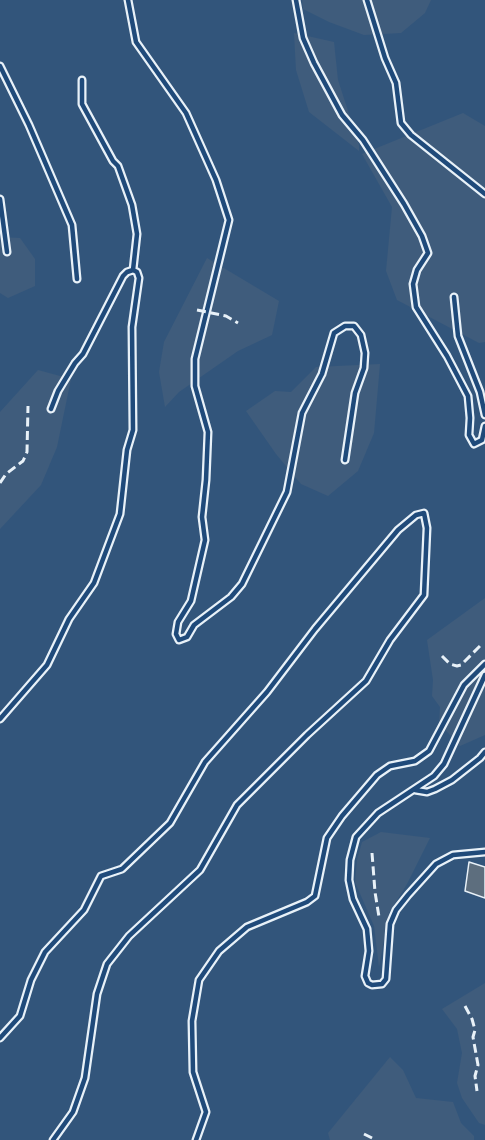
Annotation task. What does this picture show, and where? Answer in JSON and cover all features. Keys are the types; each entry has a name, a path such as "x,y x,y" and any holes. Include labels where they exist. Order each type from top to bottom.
{"lane":[{"path":"128,0 136,42 186,112 216,180 229,220 195,359 195,386 208,432 202,517 205,540 191,601 178,622 176,634 179,640 187,637 194,625 231,597 242,584 287,492 302,413 322,374 334,333 345,326 354,326 361,335 365,353 364,368 355,393 345,460"},
{"path":"296,0 303,38 314,63 342,115 363,140 422,236 428,253 417,270 413,284 416,307 447,356 468,396 469,435 474,444 482,440 485,426"},
{"path":"367,0 385,58 396,83 401,123 411,135 485,194"},
{"path":"0,66 29,125 72,225 76,279"},
{"path":"82,80 82,104 112,161 118,166 132,205 137,234 133,270"},
{"path":"0,199 7,252"},
{"path":"51,409 58,391 83,354 123,276 133,270"},
{"path":"0,719 47,665 69,619 94,583 120,514 127,450 133,430 132,327 139,278 133,270"},
{"path":"454,297 458,336 480,392 485,415"},
{"path":"0,1038 20,1016 31,980 45,952 84,910 101,876 122,869 170,823 205,762 267,692 315,629 398,530 416,514 424,513 427,528 423,567 424,595 390,640 366,681 307,735 237,805 200,870 129,936 107,964 97,994 84,1078 73,1112 53,1140"},
{"path":"196,1140 206,1112 193,1072 192,1022 199,980 219,951 247,927 307,902 315,896 327,838 342,816 377,775 390,766 415,761 429,751 464,685 485,664"},
{"path":"485,675 444,764 434,776 378,813 356,837 350,860 349,880 353,899 366,929 369,951 365,976 368,983 382,984 386,979 390,924 396,910 422,879 436,864 453,855 485,852"},
{"path":"415,790 427,792 452,780 485,752"}],"shaded area":[{"path":"302,0 431,0 425,13 401,33 364,35 303,9"},
{"path":"294,33 334,42 338,80 359,151 309,112 296,70"},
{"path":"463,113 485,126 485,342 479,343 397,300 386,271 392,207 362,154"},
{"path":"0,237 20,238 35,259 35,286 8,298 0,293"},
{"path":"207,258 279,301 272,335 238,351 179,392 165,407 159,372 164,342"},
{"path":"380,364 374,433 358,471 328,496 301,484 276,454 246,411 275,391 291,392 316,367"},
{"path":"38,370 71,379 57,447 41,485 0,529 0,412"},
{"path":"485,598 485,735 460,746 439,723 440,707 432,696 433,680 427,640"},
{"path":"381,832 430,838 407,884 389,913 379,967 374,926 355,882 357,860 362,842"},
{"path":"485,983 485,1125 479,1123 462,1098 457,1083 462,1053 457,1029 442,1009"},
{"path":"390,1057 403,1070 416,1098 453,1102 461,1123 474,1136 474,1140 330,1140 328,1133"}],"building":[{"path":"469,862 485,867 485,898 465,891"}],"railway":[{"path":"197,310 226,316 238,323"},
{"path":"0,483 6,474 23,461 27,452 28,406"},
{"path":"442,656 450,664 461,665 482,644"},
{"path":"372,853 379,917"},
{"path":"465,1006 475,1030 473,1037 478,1065 475,1076 477,1091"},
{"path":"364,1134 376,1140"}]}
